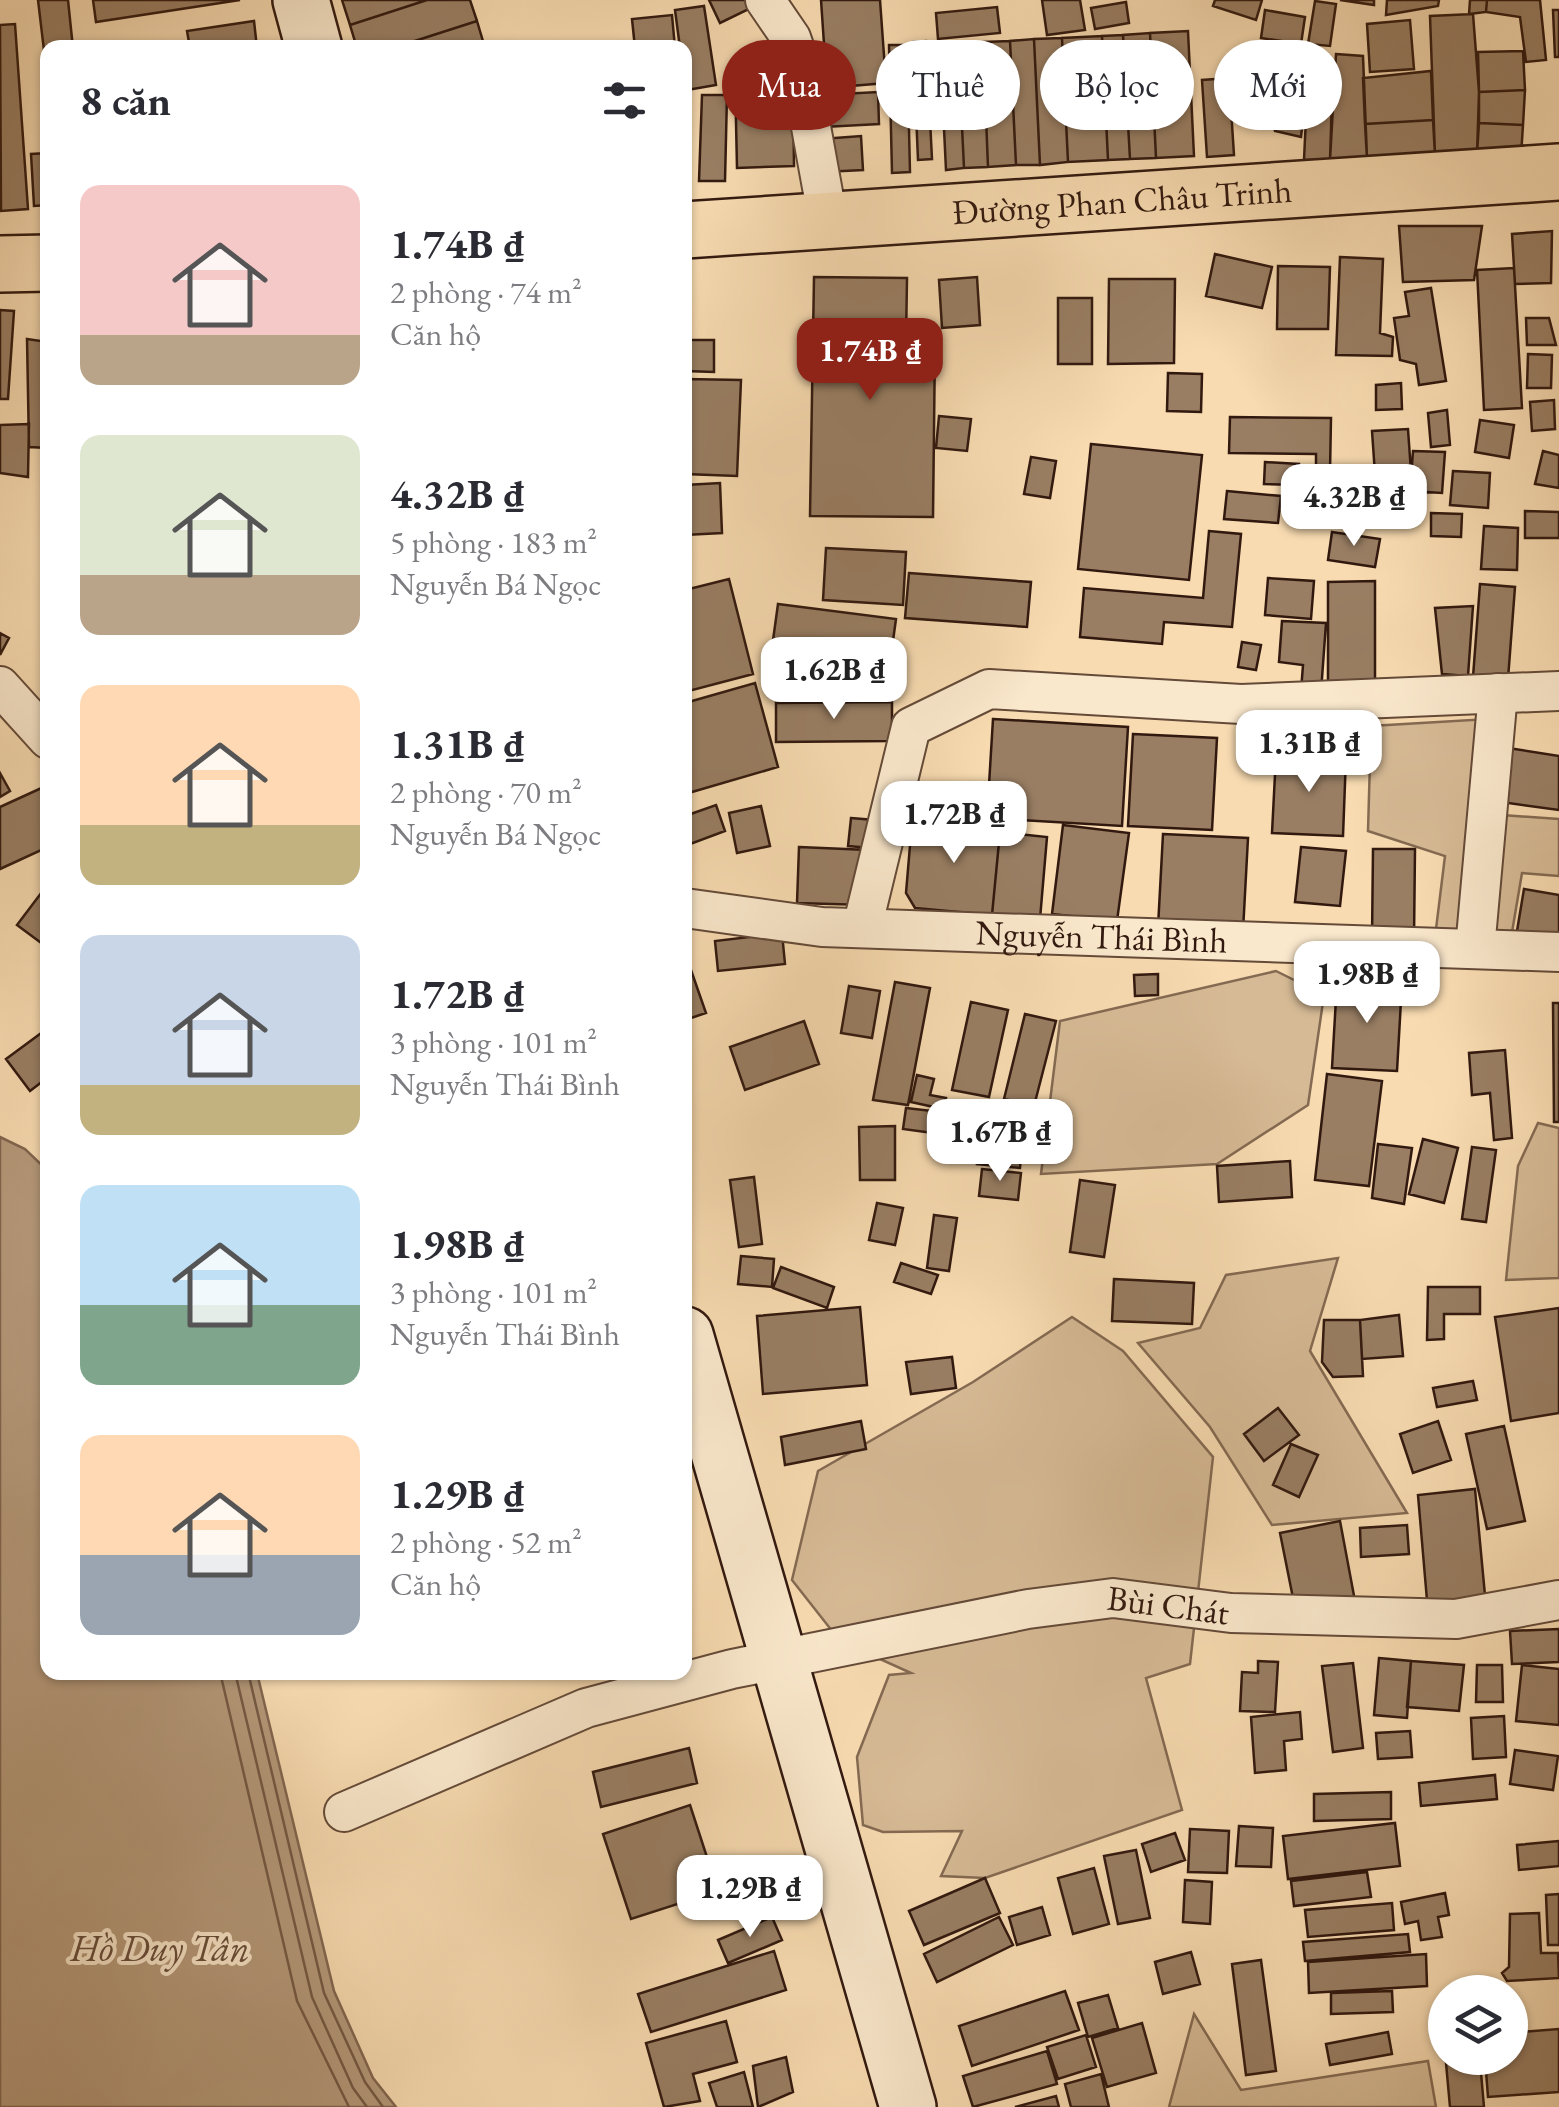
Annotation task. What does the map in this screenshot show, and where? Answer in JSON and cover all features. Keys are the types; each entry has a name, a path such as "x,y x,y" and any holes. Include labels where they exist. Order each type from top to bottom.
{"main road":[{"name":"Đường Phan Châu Trinh","path":"692,230 1559,172"},
{"path":"0,264 40,263"}],"street":[{"path":"301,0 312,40"},
{"path":"765,0 791,38 799,61 828,220"},
{"path":"0,686 40,730"},
{"path":"862,928 911,727 989,688 1241,704 1559,691"},
{"path":"1475,949 1498,693"},
{"name":"Nguyễn Thái Bình","path":"692,909 822,927 1559,952"},
{"path":"692,1363 908,2107"},
{"name":"Bùi Chát","path":"344,1812 586,1708 779,1661 1084,1599 1147,1601 1231,1613 1456,1619 1559,1600"}],"shaded area":[{"path":"1505,718 1488,814 1559,819 1559,876 1522,873 1509,950 1436,929 1445,856 1368,831 1371,726"},
{"path":"1276,971 1324,995 1308,1105 1217,1164 1041,1174 1060,1021"},
{"path":"1538,1123 1559,1128 1559,1278 1506,1280 1518,1166"},
{"path":"1338,1258 1310,1351 1407,1513 1272,1525 1210,1427 1138,1343 1200,1328 1226,1275"},
{"path":"1072,1317 1123,1351 1213,1457 1190,1664 1146,1678 1182,1810 985,1878 941,1876 962,1831 883,1832 863,1825 857,1757 889,1675 911,1673 840,1641 792,1580 818,1471 973,1382"},
{"path":"1194,2014 1241,2090 1428,2061 1436,2107 1169,2107"}],"water":[{"name":"Hồ Duy Tân","path":"0,1137 25,1149 40,1163 40,1680 259,1680 334,1991 373,2078 396,2107 0,2107"}],"building":[{"path":"38,0 68,0 72,40 43,40"},
{"path":"93,0 240,0 96,22"},
{"path":"342,0 427,0 350,25"},
{"path":"427,0 470,0 477,21 418,40 355,40 350,25"},
{"path":"709,0 747,0 751,8 720,23"},
{"path":"821,0 880,0 883,40 876,40 876,84 856,86 856,40 824,40"},
{"path":"1042,0 1080,0 1085,30 1047,35"},
{"path":"1215,0 1262,0 1256,20 1213,6"},
{"path":"1340,0 1374,0 1374,5"},
{"path":"1387,0 1439,0 1438,6 1386,15"},
{"path":"1470,0 1487,0 1486,12 1469,14"},
{"path":"1487,0 1540,0 1546,60 1526,62 1520,17 1486,12"},
{"path":"1315,1 1336,4 1331,40 1309,40"},
{"path":"1126,2 1129,23 1095,29 1091,8"},
{"path":"704,6 716,85 692,89 692,40 679,40 675,10"},
{"path":"997,7 1000,33 938,39 936,13"},
{"path":"1265,10 1305,17 1302,40 1261,38"},
{"path":"1553,10 1559,10 1559,57 1555,57"},
{"path":"1473,14 1479,92 1477,154 1435,155 1430,16"},
{"path":"672,15 674,40 634,40 632,19"},
{"path":"1410,20 1414,69 1370,72 1367,24"},
{"path":"254,21 256,40 189,40 187,31"},
{"path":"477,21 483,40 418,40"},
{"path":"15,24 28,209 1,211 0,25"},
{"path":"1188,31 1188,40 1150,40 1150,33"},
{"path":"1150,33 1150,40 1123,40 1123,35"},
{"path":"1123,35 1123,40 1102,40 1102,36"},
{"path":"1102,36 1102,40 1062,40"},
{"path":"1062,38 1040,40 1040,130 1066,130 1068,162 1040,165 1034,39"},
{"path":"1034,39 1040,165 1016,165 1020,40"},
{"path":"1523,51 1525,90 1479,92 1478,52"},
{"path":"1342,54 1363,56 1367,158 1330,160 1332,130 1342,130"},
{"path":"1431,71 1433,120 1365,124 1363,78"},
{"path":"1214,79 1214,130 1232,130 1234,155 1207,157 1202,80"},
{"path":"1525,90 1523,125 1479,123 1479,92"},
{"path":"876,92 876,124 856,125 856,93"},
{"path":"702,95 722,95 725,181 699,181"},
{"path":"1433,120 1435,155 1367,158 1365,124"},
{"path":"1479,123 1523,125 1521,156 1477,154"},
{"path":"736,130 794,130 794,166 737,168"},
{"path":"891,130 909,130 910,172 892,173"},
{"path":"917,130 931,130 932,159 918,160"},
{"path":"944,130 962,130 964,168 946,170"},
{"path":"962,130 987,130 988,167 964,168"},
{"path":"987,130 1014,130 1016,165 988,167"},
{"path":"1066,130 1107,130 1108,160 1068,162"},
{"path":"1107,130 1128,130 1130,159 1108,160"},
{"path":"1128,130 1155,130 1156,158 1130,159"},
{"path":"1155,130 1193,130 1194,156 1156,158"},
{"path":"1275,130 1302,130 1301,137"},
{"path":"1305,130 1331,130 1330,160 1304,160"},
{"path":"861,136 863,170 824,172 822,139"},
{"path":"40,153 40,206 34,206 31,154"},
{"path":"1399,226 1482,226 1474,280 1403,282"},
{"path":"1552,231 1551,283 1515,284 1512,234"},
{"path":"1215,254 1272,267 1262,308 1206,296"},
{"path":"1340,257 1383,259 1380,333 1393,337 1392,356 1336,355"},
{"path":"1278,266 1330,267 1328,329 1277,329"},
{"path":"1514,268 1522,408 1484,410 1477,270"},
{"path":"814,277 907,278 906,341 935,342 933,517 810,516"},
{"path":"977,277 980,325 942,328 939,280"},
{"path":"1109,279 1175,279 1174,363 1108,364"},
{"path":"1431,288 1446,381 1419,385 1416,364 1400,360 1394,318 1409,316 1405,292"},
{"path":"1058,298 1092,298 1092,364 1058,364"},
{"path":"0,310 14,311 8,399 0,399"},
{"path":"1526,318 1549,318 1556,345 1527,345"},
{"path":"27,339 40,341 40,448 29,447"},
{"path":"692,340 714,340 714,372 692,371"},
{"path":"1528,354 1552,355 1551,388 1527,388"},
{"path":"1168,373 1202,374 1201,412 1167,411"},
{"path":"692,379 741,380 737,476 692,474"},
{"path":"1401,383 1402,409 1376,410 1376,385"},
{"path":"1554,400 1555,429 1532,431 1530,402"},
{"path":"1447,410 1450,445 1431,447 1428,413"},
{"path":"939,416 971,419 967,451 936,448"},
{"path":"1230,417 1331,418 1330,471 1316,471 1316,454 1229,453"},
{"path":"1480,420 1514,425 1509,458 1475,452"},
{"path":"29,424 28,477 0,473 0,425"},
{"path":"1408,429 1411,472 1375,474 1372,431"},
{"path":"1091,444 1202,455 1189,580 1078,569"},
{"path":"1413,451 1445,452 1442,493 1410,491"},
{"path":"1543,451 1559,455 1559,488 1535,484"},
{"path":"1031,457 1056,461 1050,498 1024,494"},
{"path":"1265,462 1299,464 1298,485 1264,484"},
{"path":"1453,471 1490,473 1488,508 1450,505"},
{"path":"720,483 722,533 692,535 692,485"},
{"path":"1227,491 1281,496 1278,523 1224,519"},
{"path":"1408,491 1425,494 1421,514 1404,511"},
{"path":"1525,511 1559,512 1559,538 1525,538"},
{"path":"1431,513 1462,514 1461,537 1431,536"},
{"path":"1484,526 1518,528 1517,570 1481,569"},
{"path":"1209,531 1241,534 1232,627 1164,622 1162,644 1080,637 1084,588 1203,598"},
{"path":"1332,532 1380,539 1375,567 1328,560"},
{"path":"826,548 906,552 903,605 823,600"},
{"path":"909,573 1031,582 1027,627 905,618"},
{"path":"1268,578 1314,581 1311,619 1265,615"},
{"path":"729,579 753,674 692,690 692,588"},
{"path":"1375,581 1375,690 1328,690 1328,582"},
{"path":"1480,584 1515,587 1508,679 1473,677"},
{"path":"778,604 896,619 888,677 770,662"},
{"path":"1473,606 1468,676 1442,674 1435,608"},
{"path":"1282,621 1326,623 1321,692 1301,691 1303,665 1279,662"},
{"path":"0,633 9,638 0,655"},
{"path":"1242,642 1261,645 1256,670 1238,667"},
{"path":"755,683 778,767 692,792 692,701"},
{"path":"892,702 892,741 776,742 776,703"},
{"path":"993,719 1128,727 1122,826 987,818"},
{"path":"1133,734 1217,738 1212,830 1128,826"},
{"path":"1502,747 1559,756 1559,810 1494,801"},
{"path":"1276,755 1346,757 1343,836 1272,833"},
{"path":"0,773 10,791 0,797"},
{"path":"40,789 40,851 0,869 0,807"},
{"path":"716,805 725,831 692,843 692,814"},
{"path":"761,806 770,846 737,853 729,813"},
{"path":"851,818 874,820 871,848 848,846"},
{"path":"1001,821 992,915 915,908 906,893 912,822"},
{"path":"1063,825 1129,833 1117,921 1052,914"},
{"path":"1000,832 1047,837 1040,919 992,915"},
{"path":"1163,834 1248,838 1243,931 1158,927"},
{"path":"799,847 868,850 866,905 797,903"},
{"path":"1301,847 1346,851 1340,906 1295,902"},
{"path":"1373,849 1415,849 1414,939 1372,939"},
{"path":"1524,889 1559,895 1559,938 1517,931"},
{"path":"40,895 40,942 17,925"},
{"path":"782,933 785,964 718,971 715,941"},
{"path":"692,973 706,1013 692,1018"},
{"path":"1158,974 1158,995 1135,996 1134,975"},
{"path":"1337,981 1402,983 1397,1071 1332,1068"},
{"path":"895,982 930,988 908,1105 873,1100"},
{"path":"849,986 880,991 872,1038 841,1033"},
{"path":"971,1002 1008,1010 989,1097 952,1090"},
{"path":"1553,1003 1559,1003 1559,1122 1554,1122"},
{"path":"1025,1014 1056,1021 1034,1106 1004,1099"},
{"path":"804,1021 819,1064 745,1090 730,1047"},
{"path":"40,1034 40,1083 30,1091 6,1059"},
{"path":"1505,1050 1512,1138 1494,1140 1490,1093 1472,1095 1469,1053"},
{"path":"1327,1074 1382,1081 1369,1186 1315,1180"},
{"path":"917,1075 934,1079 930,1095 946,1098 943,1109 911,1102"},
{"path":"906,1108 950,1113 948,1135 903,1129"},
{"path":"895,1126 895,1180 860,1180 859,1127"},
{"path":"979,1139 1022,1143 1020,1168 977,1164"},
{"path":"1423,1139 1458,1148 1444,1203 1409,1194"},
{"path":"1378,1144 1412,1148 1404,1204 1372,1198"},
{"path":"1472,1147 1496,1150 1486,1222 1462,1219"},
{"path":"1290,1161 1292,1197 1219,1202 1217,1166"},
{"path":"982,1169 1021,1173 1018,1200 979,1196"},
{"path":"754,1177 762,1244 739,1247 730,1180"},
{"path":"1080,1180 1115,1185 1104,1257 1070,1252"},
{"path":"877,1203 903,1208 895,1245 869,1240"},
{"path":"934,1215 957,1218 949,1271 927,1268"},
{"path":"741,1256 774,1259 772,1287 738,1284"},
{"path":"901,1263 938,1275 931,1294 894,1282"},
{"path":"781,1267 834,1287 827,1308 773,1288"},
{"path":"1114,1279 1194,1283 1192,1324 1112,1321"},
{"path":"1428,1287 1480,1287 1480,1314 1444,1314 1444,1339 1427,1340"},
{"path":"860,1307 867,1385 763,1394 757,1316"},
{"path":"1559,1308 1559,1413 1511,1421 1495,1317"},
{"path":"1399,1315 1403,1356 1362,1359 1360,1320"},
{"path":"1324,1320 1360,1320 1363,1376 1333,1377 1322,1362"},
{"path":"952,1357 956,1388 911,1394 906,1362"},
{"path":"1473,1381 1477,1400 1437,1407 1433,1388"},
{"path":"1278,1408 1299,1435 1264,1461 1244,1434"},
{"path":"861,1421 866,1449 785,1465 781,1437"},
{"path":"1438,1421 1451,1460 1413,1473 1400,1434"},
{"path":"1504,1426 1525,1521 1487,1529 1466,1434"},
{"path":"1291,1444 1318,1455 1299,1497 1273,1485"},
{"path":"1475,1489 1486,1606 1428,1612 1418,1495"},
{"path":"1340,1521 1355,1601 1296,1613 1280,1533"},
{"path":"1407,1525 1409,1554 1361,1557 1360,1528"},
{"path":"1559,1629 1559,1662 1512,1664 1510,1631"},
{"path":"1379,1658 1411,1661 1407,1718 1374,1715"},
{"path":"1258,1661 1278,1662 1275,1712 1240,1711 1242,1672 1258,1673"},
{"path":"1411,1661 1464,1665 1459,1711 1407,1707"},
{"path":"1353,1663 1363,1748 1333,1752 1322,1666"},
{"path":"1477,1665 1502,1665 1503,1702 1476,1702"},
{"path":"1522,1665 1559,1669 1559,1725 1516,1721"},
{"path":"1300,1712 1302,1739 1284,1741 1286,1770 1255,1773 1251,1717"},
{"path":"1504,1716 1506,1757 1473,1759 1471,1718"},
{"path":"1410,1731 1412,1757 1378,1759 1376,1733"},
{"path":"689,1748 697,1783 601,1807 593,1772"},
{"path":"1515,1750 1558,1756 1553,1790 1510,1784"},
{"path":"1495,1775 1497,1799 1421,1806 1419,1783"},
{"path":"1391,1792 1391,1819 1314,1821 1314,1794"},
{"path":"690,1805 718,1891 631,1919 603,1834"},
{"path":"1395,1823 1400,1866 1288,1879 1283,1836"},
{"path":"1239,1826 1273,1828 1271,1867 1236,1866"},
{"path":"1190,1829 1229,1831 1227,1873 1188,1872"},
{"path":"1175,1833 1185,1860 1151,1872 1142,1844"},
{"path":"1559,1841 1559,1866 1519,1870 1517,1845"},
{"path":"1136,1850 1150,1918 1118,1924 1104,1856"},
{"path":"1094,1868 1109,1924 1073,1934 1058,1878"},
{"path":"1367,1872 1371,1897 1294,1906 1291,1881"},
{"path":"985,1878 1000,1913 924,1945 909,1911"},
{"path":"1185,1880 1212,1882 1210,1924 1183,1922"},
{"path":"1445,1893 1449,1915 1438,1917 1442,1937 1421,1940 1418,1921 1405,1924 1401,1902"},
{"path":"1559,1894 1559,1945 1548,1945 1546,1895"},
{"path":"1392,1903 1394,1930 1308,1937 1305,1910"},
{"path":"1042,1907 1050,1935 1017,1945 1009,1917"},
{"path":"1539,1913 1541,1953 1558,1953 1559,1978 1528,1980 1528,1975 1503,1975 1509,1967 1510,1914"},
{"path":"772,1917 782,1940 728,1963 718,1940"},
{"path":"999,1917 1013,1945 937,1982 924,1954"},
{"path":"1408,1934 1410,1952 1305,1961 1303,1942"},
{"path":"774,1951 786,1990 651,2032 638,1994"},
{"path":"1191,1952 1200,1984 1163,1994 1155,1962"},
{"path":"1426,1954 1427,1986 1309,1993 1308,1962"},
{"path":"1261,1960 1276,2071 1246,2075 1232,1964"},
{"path":"1065,1991 1079,2030 972,2066 959,2026"},
{"path":"1392,1991 1393,2012 1331,2014 1331,1993"},
{"path":"1108,1995 1118,2028 1088,2037 1078,2003"},
{"path":"726,2021 737,2062 693,2074 700,2101 664,2107 646,2043"},
{"path":"1142,2023 1156,2073 1107,2087 1092,2038"},
{"path":"1559,2029 1559,2092 1488,2097 1486,2075 1528,2075 1528,2032"},
{"path":"1388,2032 1392,2054 1330,2065 1326,2044"},
{"path":"1086,2035 1096,2067 1058,2079 1047,2047"},
{"path":"1047,2051 1057,2084 973,2107 963,2076"},
{"path":"786,2057 793,2092 758,2107 753,2066"},
{"path":"744,2072 753,2107 717,2107 709,2083"},
{"path":"1101,2074 1109,2107 1071,2107 1065,2084"},
{"path":"1447,2075 1481,2075 1484,2107 1450,2107"},
{"path":"1056,2096 1059,2107 1015,2107"}]}
